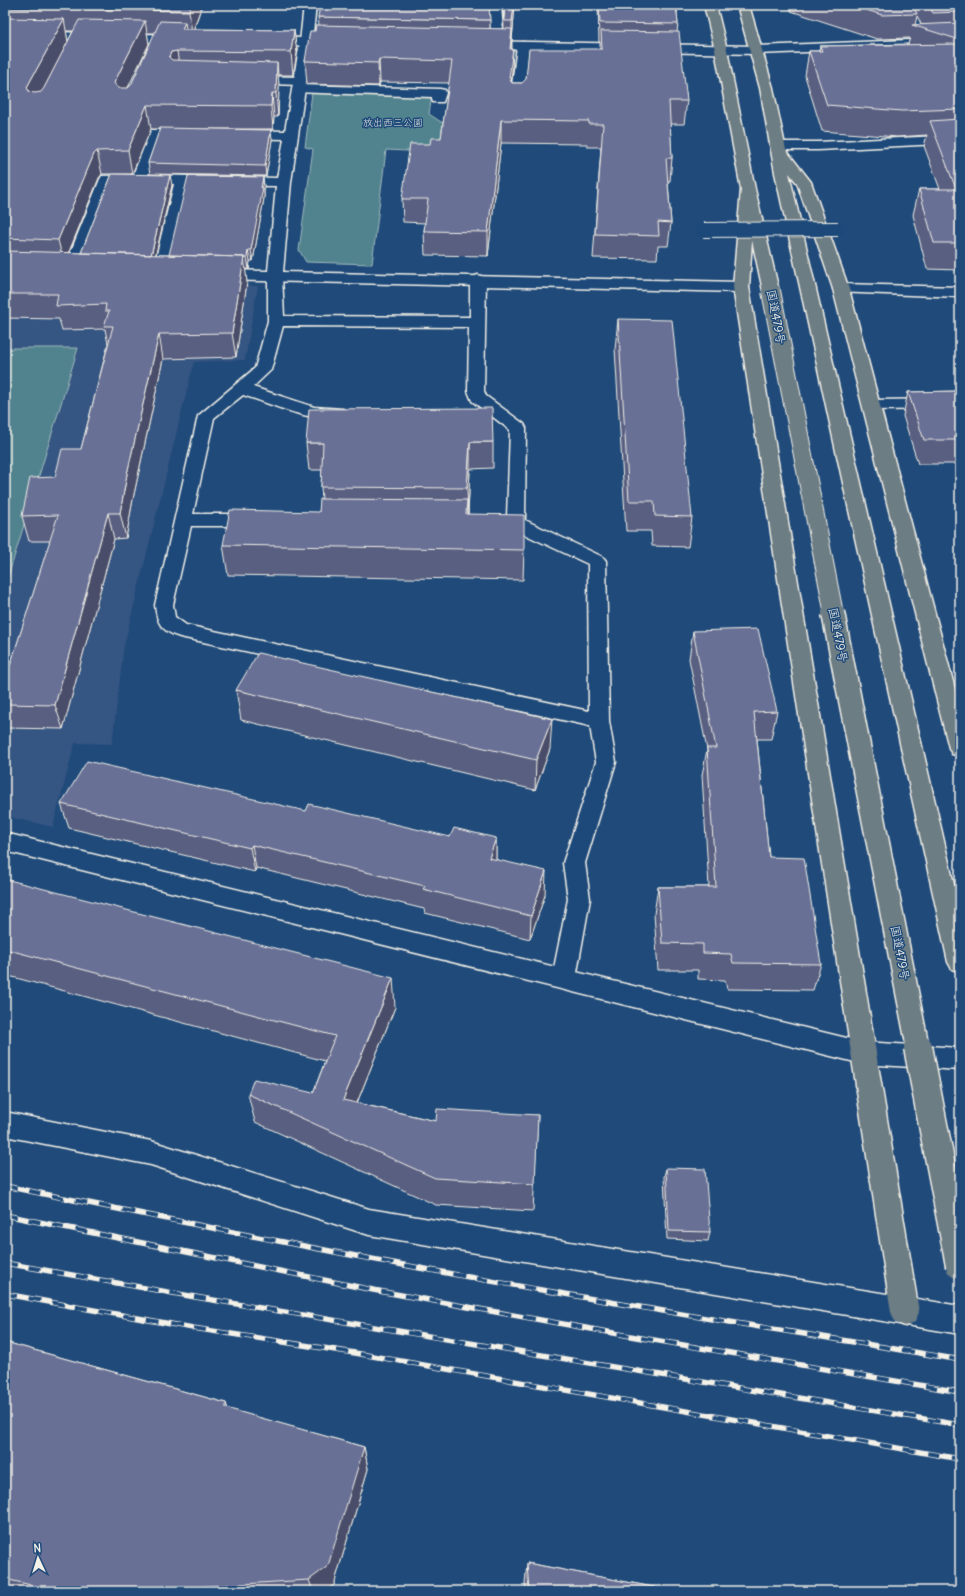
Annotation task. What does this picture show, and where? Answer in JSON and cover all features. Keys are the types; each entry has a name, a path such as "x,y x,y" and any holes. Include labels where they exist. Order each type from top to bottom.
{"highway":[{"name":"国道479号","path":"710,5 721,50 748,189 771,290 960,1265"},
{"path":"743,5 757,50 779,148 782,173 960,962"},
{"path":"779,148 804,182 841,290 960,748"},
{"path":"748,189 741,287 905,1312"}],"street":[{"path":"275,276 284,182 292,135 298,85 306,42 310,5"},
{"path":"495,5 498,46"},
{"path":"916,29 923,44"},
{"path":"5,35 198,39"},
{"path":"72,50 79,36"},
{"path":"153,52 159,38"},
{"path":"252,41 354,43"},
{"path":"466,45 757,50 960,42"},
{"path":"517,101 523,46"},
{"path":"139,180 156,134 201,134"},
{"path":"231,134 292,135"},
{"path":"779,148 960,139"},
{"path":"71,271 108,179 284,182"},
{"path":"161,274 182,180"},
{"path":"703,230 838,229"},
{"path":"199,274 741,287"},
{"path":"841,290 960,292"},
{"path":"5,842 863,1052 960,1059"},
{"path":"5,1124 151,1154 369,1222 960,1320"}],"lane":[{"path":"235,80 440,93 438,99"},
{"path":"275,276 276,322 263,370 206,416 164,605 166,620 180,630 599,721"},
{"path":"478,280 476,391 478,398 518,428 516,523"},
{"path":"276,322 478,322"},
{"path":"241,389 313,412 352,413"},
{"path":"871,405 960,404"},
{"path":"477,415 500,415"},
{"path":"183,520 270,521"},
{"path":"476,522 516,523 597,561 599,721 606,762 574,863 579,899 564,978"}],"shaded area":[{"path":"5,278 258,286 245,360 194,362 124,646 112,744 75,743 53,827 5,816"}],"green space":[{"name":"放出西三公園","path":"312,93 432,95 429,114 441,122 451,122 448,153 386,150 372,264 306,262 299,250 313,149 305,147"},
{"path":"5,348 78,348 5,587"}],"building":[{"path":"5,5 191,5 189,11 5,8"},
{"path":"320,5 489,5 490,20 318,17"},
{"path":"504,5 514,5 512,21 505,21"},
{"path":"599,5 676,5 678,24 600,23"},
{"path":"851,5 913,5 917,14 882,15"},
{"path":"929,5 960,5 960,12 933,13"},
{"path":"5,18 64,19 27,87 29,92 35,93 41,92 44,88 79,20 145,21 114,83 118,88 128,88 131,85 160,21 185,22 182,29 294,30 291,52 171,52 169,57 172,60 277,63 276,93 272,93 271,106 147,105 128,150 97,151 94,154 58,240 5,238"},
{"path":"960,23 960,40 912,25"},
{"path":"316,25 512,29 510,49 513,49 509,78 512,83 522,83 526,79 529,49 602,49 601,31 679,32 687,101 669,101 672,158 666,158 671,223 658,222 659,236 595,234 603,124 589,124 589,121 501,120 488,232 424,231 428,199 402,199 410,144 430,144 431,138 441,138 452,61 379,59 378,63 305,61 310,31 315,31"},
{"path":"960,44 960,109 902,111 827,105 809,51 822,51 820,46"},
{"path":"960,119 960,243 934,243 919,189 956,189 930,121"},
{"path":"160,128 271,130 265,166 148,163"},
{"path":"112,174 170,175 151,255 81,253"},
{"path":"188,176 263,177 261,188 263,188 251,250 248,250 247,258 169,255"},
{"path":"5,251 244,257 232,333 159,334 127,474 120,513 108,513 55,705 5,704 5,666 10,666 58,515 22,516 30,478 55,477 62,449 81,449 113,326 104,326 109,311 105,311 106,304 56,306 58,294 5,294"},
{"path":"618,319 672,320 692,517 655,516 654,501 629,501"},
{"path":"960,391 960,440 924,440 908,392"},
{"path":"492,408 493,442 470,442 467,488 321,487 323,443 306,443 309,409"},
{"path":"320,499 467,500 466,514 524,515 524,550 223,545 230,510 319,512"},
{"path":"758,629 777,711 754,712 769,857 804,858 821,964 733,963 731,954 703,953 703,944 662,943 658,887 716,887 707,748 716,748 693,631"},
{"path":"258,653 552,719 536,760 236,690"},
{"path":"87,761 306,811 309,804 450,837 454,828 496,838 489,858 546,871 531,916 423,889 425,886 252,845 250,848 61,804"},
{"path":"5,879 393,978 343,1100 436,1121 437,1109 538,1115 535,1184 435,1178 248,1094 254,1079 313,1093 335,1036 5,949"},
{"path":"666,1168 705,1169 710,1232 669,1231"},
{"path":"5,1342 226,1403 226,1408 364,1447 328,1566 309,1580 127,1591 57,1591 5,1579"},
{"path":"527,1563 674,1591 529,1591"}],"railway":[{"path":"5,1186 355,1256 495,1282 960,1360"},
{"path":"5,1215 373,1290 636,1337 960,1392"},
{"path":"5,1263 201,1298 960,1425"},
{"path":"5,1294 193,1328 355,1353 960,1459"}]}
